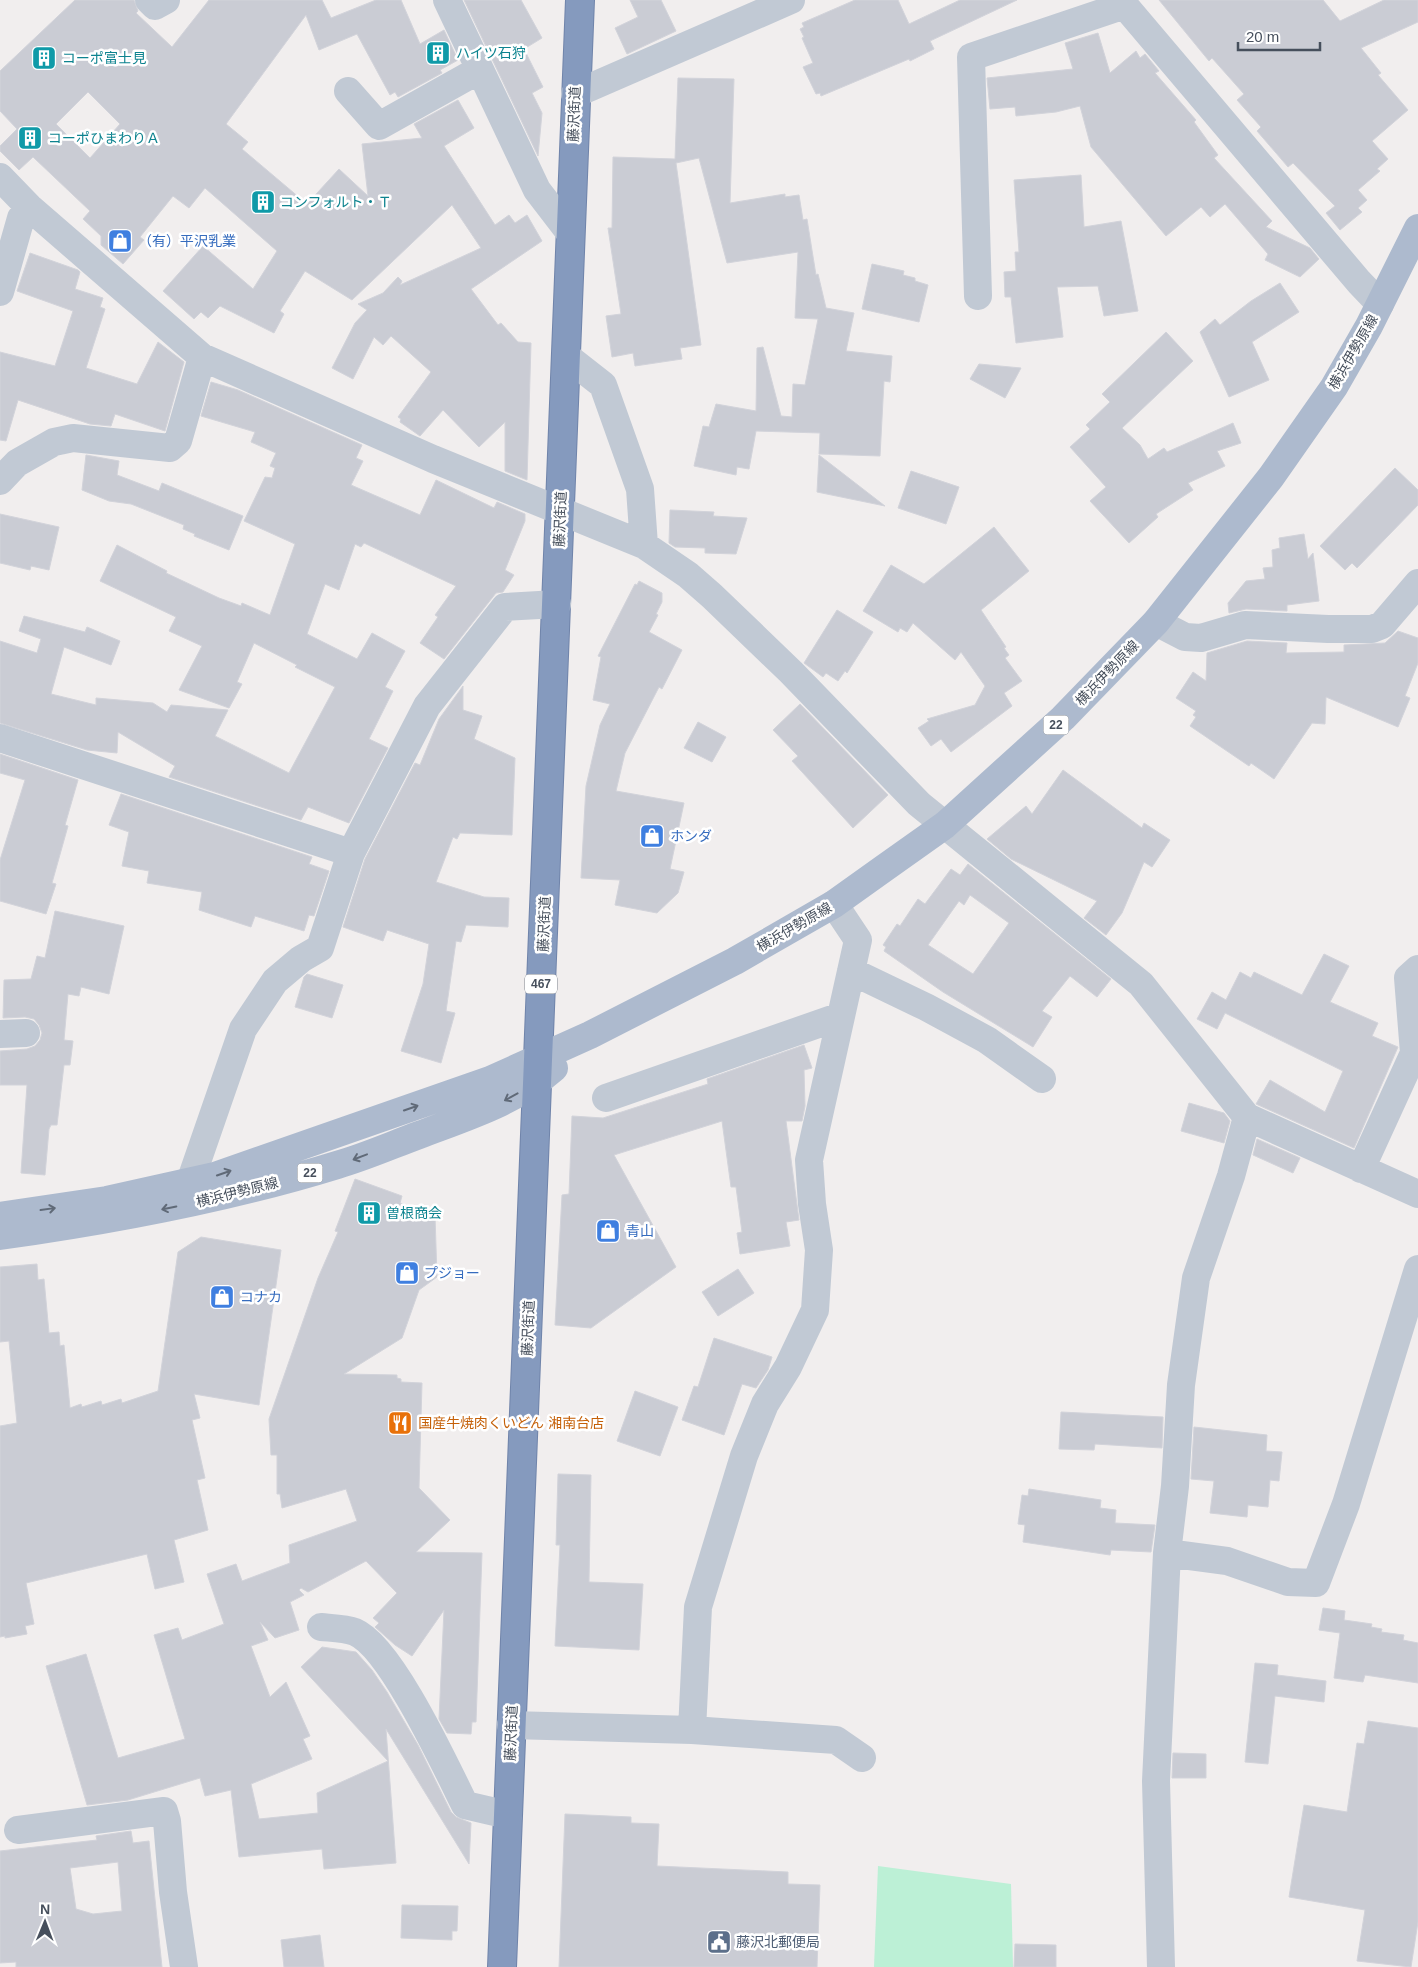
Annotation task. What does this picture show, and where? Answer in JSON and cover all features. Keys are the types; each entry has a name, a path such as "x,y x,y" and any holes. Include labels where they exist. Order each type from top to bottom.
{"highway":[{"name":"藤沢街道","path":"502,1967 580,0"}],"main road":[{"name":"横浜伊勢原線","path":"0,1236 107,1221 216,1198 339,1165 489,1109 538,1070 590,1034 735,961 834,904 945,825 1063,718 1156,622 1302,434 1334,387 1380,304 1418,228"},
{"name":"横浜伊勢原線","path":"0,1216 107,1200 215,1176 490,1080 538,1070"}],"street":[{"path":"149,0 155,6 166,0"},
{"path":"447,0 537,190 570,233"},
{"path":"575,94 791,0"},
{"path":"978,296 971,57 1122,3 1353,275 1380,304"},
{"path":"348,91 378,126 479,70"},
{"path":"0,177 29,207 202,357 433,459 644,545 688,575 791,672 918,804 1141,984 1247,1117 1418,1194"},
{"path":"0,292 21,218 29,207"},
{"path":"566,356 603,385 640,489 644,545"},
{"path":"0,481 17,463 54,442 73,438 170,448 178,442 202,357"},
{"path":"1156,622 1185,637 1201,638 1245,625 1372,629 1382,625 1418,583"},
{"path":"190,1182 243,1029 274,982 301,959 320,948 351,853 427,706 505,607 557,604"},
{"path":"0,738 351,853"},
{"path":"692,1730 698,1607 744,1456 765,1404 788,1366 815,1310 819,1250 812,1204 809,1160 858,940 834,904"},
{"path":"1361,1169 1414,1053 1408,978 1418,969"},
{"path":"851,971 926,1007 987,1040 1042,1078"},
{"path":"606,1098 841,1016"},
{"path":"1161,1967 1156,1781 1167,1553 1175,1486 1182,1385 1196,1278 1231,1176 1247,1117"},
{"path":"1167,1553 1227,1561 1288,1582 1316,1583 1349,1494 1418,1270"},
{"path":"321,1627 355,1632 374,1646 415,1707 465,1805 508,1816"},
{"path":"511,1724 692,1730 836,1740 862,1758"},
{"path":"18,1830 164,1811 167,1821 173,1892 184,1967"}],"green space":[{"path":"878,1866 1011,1884 1013,1967 874,1967"}],"building":[{"path":"75,0 134,0 138,11 136,13 172,47 209,0 322,0 331,18 376,0 401,0 420,44 444,30 458,60 440,70 442,73 398,97 395,92 390,95 357,34 319,50 306,15 226,124 248,142 242,149 307,204 339,169 368,196 362,144 422,138 414,124 458,100 474,128 444,146 495,225 509,215 515,223 527,215 542,241 471,289 498,325 501,323 518,342 531,343 527,480 505,471 505,422 479,447 443,410 420,436 400,422 401,419 398,417 431,372 391,336 383,345 374,337 353,379 332,368 355,323 367,310 358,304 383,293 398,277 402,281 400,285 481,248 452,205 352,300 305,271 280,311 284,314 274,333 220,306 208,318 201,312 194,319 163,291 203,246 253,289 277,251 205,188 189,208 173,196 140,237 144,240 123,264 101,245 101,236 83,219 90,211 33,157 19,170 0,151 0,146 17,129 0,111 0,71","holes":["88,92 120,124 90,158 56,124"]},
{"path":"464,0 521,0 542,38 524,49 543,87 532,93 542,113 538,156"},
{"path":"630,0 661,0 676,31 627,54 615,28 638,17"},
{"path":"855,0 898,0 909,24 960,0 1017,0 930,41 934,49 910,61 909,59 821,96 820,93 816,94 803,67 813,63 802,38 804,37 800,29 804,27 802,23"},
{"path":"1159,0 1323,0 1340,21 1384,0 1418,0 1418,22 1361,48 1381,73 1378,75 1408,110 1372,141 1388,159 1377,169 1380,171 1358,190 1367,200 1358,208 1362,212 1340,230 1326,213 1335,206 1293,163 1288,167 1257,131 1261,127 1237,100 1244,94 1212,58 1209,61"},
{"path":"1098,33 1110,73 1136,51 1140,58 1145,54 1159,71 1155,73 1196,120 1194,122 1218,155 1214,158 1272,221 1266,227 1310,248 1319,259 1300,277 1265,260 1268,254 1225,204 1210,217 1201,207 1166,236 1091,147 1080,106 1056,112 1016,116 1015,107 990,109 987,78 1073,69 1065,43"},
{"path":"678,78 734,79 730,203 785,194 785,197 799,195 803,220 807,219 816,275 818,274 826,308 854,313 846,351 892,356 890,382 884,381 880,456 819,454 820,433 756,431 749,469 737,467 736,475 694,466 703,426 709,427 716,404 756,411 757,348 763,347 781,416 792,417 793,384 805,385 818,319 795,318 798,252 727,263 699,158 676,163 701,345 680,348 682,359 635,366 633,353 612,357 606,316 621,314 608,228 612,228 613,157 675,159"},
{"path":"1081,175 1084,227 1121,221 1138,311 1104,316 1098,286 1057,287 1063,337 1016,343 1011,297 1005,297 1004,272 1016,271 1015,252 1019,252 1014,180"},
{"path":"30,253 78,270 80,272 75,289 103,298 100,307 105,309 86,368 137,384 158,342 184,362 165,431 115,414 111,426 90,424 18,400 6,441 0,440 0,352 55,366 73,311 17,291"},
{"path":"872,264 904,271 903,275 915,278 915,281 928,285 919,322 862,309"},
{"path":"1280,283 1299,312 1252,342 1269,380 1229,397 1200,332 1215,319 1220,325 1251,301"},
{"path":"1166,332 1193,361 1122,428 1140,445 1148,459 1164,448 1167,452 1233,423 1241,443 1217,451 1225,466 1188,483 1193,490 1156,514 1158,517 1129,543 1090,501 1106,487 1070,447 1090,429 1086,425 1110,402 1102,394"},
{"path":"979,364 1021,368 1005,398 970,379"},
{"path":"211,382 238,390 362,445 356,458 363,461 351,485 420,515 436,480 494,508 497,502 525,514 525,521 505,570 514,575 503,592 496,593 444,659 420,643 438,617 435,615 456,586 364,543 361,547 355,544 339,590 325,584 307,634 357,659 372,633 405,651 385,687 393,691 369,739 388,748 349,823 308,807 301,820 169,777 175,766 118,732 117,753 87,750 0,723 0,641 37,653 41,639 19,631 24,616 85,632 87,627 120,641 111,665 64,647 51,694 96,705 96,698 153,703 167,712 171,705 228,710 215,736 289,773 335,687 295,667 297,665 254,643 237,682 242,684 229,708 179,690 202,646 169,631 176,617 100,581 117,545 167,571 166,573 219,598 241,606 242,603 270,615 295,544 244,521 265,477 272,478 275,468 270,466 276,453 251,442 255,432 201,416"},
{"path":"86,455 119,461 117,475 159,491 162,483 243,516 229,550 194,536 195,534 183,529 184,525 131,504 109,501 82,490"},
{"path":"819,455 885,506 817,492"},
{"path":"1395,468 1418,490 1418,505 1357,568 1352,563 1345,570 1320,546"},
{"path":"911,471 959,487 946,524 898,508"},
{"path":"670,510 714,512 713,516 747,518 736,554 705,553 705,548 675,547 669,543"},
{"path":"0,514 59,527 49,570 31,566 30,570 0,563"},
{"path":"994,527 1029,571 981,610 1006,647 1004,648 1009,655 1005,658 1022,681 1004,693 1012,706 951,752 941,739 931,746 918,728 929,721 927,719 975,705 985,686 961,652 955,660 913,623 907,632 900,628 898,632 863,611 891,565 924,584"},
{"path":"1304,534 1308,559 1313,553 1319,601 1287,605 1287,611 1246,609 1229,613 1228,603 1246,581 1265,579 1263,568 1273,567 1272,550 1280,548 1279,538"},
{"path":"639,581 662,593 662,602 656,614 658,615 649,632 682,650 662,689 659,687 625,753 616,791 684,803 670,869 684,872 678,893 657,913 615,905 620,880 581,878 586,786 600,725 610,704 593,700 601,657 598,656 635,584 637,585"},
{"path":"837,610 873,632 847,673 845,671 838,681 826,673 823,677 804,663"},
{"path":"1398,631 1418,638 1418,663 1405,696 1410,698 1398,727 1326,697 1325,724 1312,723 1274,779 1251,763 1249,766 1190,726 1196,717 1193,715 1196,711 1176,698 1193,672 1206,681 1207,653 1247,641 1287,643 1286,653 1344,652 1344,645 1385,643"},
{"path":"463,686 463,710 482,716 474,739 515,758 512,835 460,833 457,839 453,837 436,882 484,897 509,898 508,927 466,925 461,942 456,941 446,1011 455,1013 441,1063 401,1051 423,984 429,944 387,930 383,941 343,927 365,859 415,763 420,765 439,719"},
{"path":"800,704 888,795 853,828 792,761 798,756 773,730"},
{"path":"698,722 726,737 712,762 684,748"},
{"path":"0,754 78,780 65,825 68,826 52,883 56,884 46,914 0,901 0,860 25,780 0,773"},
{"path":"1063,770 1142,828 1144,823 1170,840 1152,867 1144,862 1122,913 1106,935 1084,918 1097,901 1011,859 987,839 1026,806 1032,814"},
{"path":"121,794 312,857 309,864 329,871 314,916 309,915 304,931 255,916 251,927 199,910 202,892 147,883 149,871 122,866 129,832 109,825"},
{"path":"968,864 1111,979 1097,997 1070,976 1042,1011 1052,1017 1033,1047 943,992 884,951 886,947 883,945 897,924 900,926 918,899 925,904 951,869 960,875","holes":["970,895 1009,923 973,974 928,945 959,901 964,905"]},
{"path":"55,911 124,926 109,994 81,987 79,996 68,994 64,1040 73,1041 70,1065 64,1065 57,1125 51,1125 49,1129 45,1175 21,1173 27,1085 0,1085 0,1051 27,1049 35,1046 40,1040 42,1033 34,1019 25,1017 3,1018 4,980 31,979 37,956 45,958"},
{"path":"1324,954 1349,966 1330,1002 1378,1023 1372,1036 1398,1047 1354,1148 1256,1104 1270,1080 1325,1112 1343,1071 1225,1013 1217,1029 1197,1019 1212,992 1226,1000 1240,972 1251,978 1254,972 1302,995"},
{"path":"307,974 343,985 332,1018 295,1007 304,977"},
{"path":"804,1045 812,1068 804,1070 805,1106 802,1121 786,1121 799,1220 786,1222 790,1246 740,1254 737,1233 742,1232 736,1187 731,1187 722,1121 614,1155 676,1267 591,1328 555,1325 562,1195 569,1194 572,1116 603,1118 708,1084 707,1079"},
{"path":"1189,1103 1224,1113 1230,1121 1224,1143 1181,1131"},
{"path":"1257,1139 1300,1158 1293,1173 1253,1155"},
{"path":"355,1179 402,1196 400,1203 435,1215 437,1277 419,1290 402,1338 344,1374 397,1375 401,1382 422,1383 419,1488 450,1520 416,1552 482,1553 476,1722 472,1722 471,1734 447,1733 439,1719 444,1610 412,1656 395,1645 375,1627 379,1623 373,1618 397,1593 366,1561 308,1592 301,1588 299,1590 304,1595 290,1602 299,1630 275,1638 260,1622 268,1640 251,1646 270,1697 286,1682 310,1736 303,1739 312,1759 251,1784 259,1819 318,1813 317,1793 388,1761 301,1667 322,1647 356,1652 372,1670 387,1692 418,1745 451,1812 456,1817 471,1823 469,1864 386,1729 396,1863 324,1869 322,1849 239,1857 231,1790 205,1796 200,1778 128,1800 87,1805 46,1666 86,1654 118,1758 185,1739 154,1635 178,1628 182,1640 224,1624 207,1574 236,1564 242,1581 290,1563 289,1545 357,1521 346,1489 282,1508 280,1494 277,1494 277,1455 271,1455 269,1419 318,1278 338,1232 335,1231"},
{"path":"201,1237 281,1250 259,1405 194,1394 200,1418 192,1420 205,1478 197,1480 208,1530 174,1540 184,1582 155,1589 147,1554 26,1583 34,1624 25,1626 27,1634 5,1638 5,1636 0,1637 0,1426 17,1423 9,1341 0,1342 0,1267 37,1264 38,1280 44,1279 49,1333 59,1332 60,1346 64,1345 70,1408 81,1404 82,1407 101,1401 102,1405 121,1399 122,1403 158,1391 178,1252"},
{"path":"738,1269 754,1293 718,1316 702,1292"},
{"path":"714,1338 772,1357 768,1370 756,1388 742,1384 724,1435 682,1420 694,1386 698,1387"},
{"path":"635,1391 678,1407 660,1456 617,1441"},
{"path":"1061,1412 1163,1417 1162,1448 1095,1444 1094,1450 1059,1449"},
{"path":"1194,1427 1267,1435 1266,1451 1282,1452 1279,1481 1270,1480 1268,1507 1248,1505 1247,1517 1210,1513 1214,1481 1191,1479"},
{"path":"558,1474 591,1475 589,1582 643,1584 639,1650 555,1646 560,1545 556,1545"},
{"path":"1029,1489 1101,1500 1100,1508 1116,1510 1115,1523 1155,1525 1151,1552 1111,1550 1110,1555 1023,1542 1025,1525 1018,1524 1022,1495 1028,1496"},
{"path":"1323,1608 1345,1611 1344,1620 1372,1624 1371,1627 1382,1629 1381,1632 1404,1635 1403,1640 1418,1643 1418,1683 1365,1675 1363,1682 1334,1678 1340,1633 1319,1630"},
{"path":"1255,1663 1278,1665 1277,1675 1326,1681 1324,1702 1275,1696 1268,1764 1245,1762"},
{"path":"1368,1721 1418,1728 1418,1922 1411,1967 1357,1961 1365,1910 1289,1897 1304,1805 1347,1812 1357,1743 1364,1744"},
{"path":"1173,1753 1206,1754 1206,1778 1172,1778"},
{"path":"565,1814 631,1817 631,1823 659,1824 657,1866 788,1872 788,1884 820,1885 817,1967 559,1967"},
{"path":"131,1831 133,1843 149,1841 162,1967 16,1967 16,1962 0,1963 0,1851 97,1840 96,1836","holes":["118,1862 122,1911 93,1914 76,1909 70,1868"]},
{"path":"402,1905 458,1906 457,1931 452,1931 452,1940 401,1938"},
{"path":"320,1935 324,1967 284,1967 281,1940"},
{"path":"1015,1944 1056,1945 1056,1967 1014,1967"}],"place":[{"name":"ハイツ石狩","path":"438,53"},
{"name":"コーポ富士見","path":"44,58"},
{"name":"コーポひまわりＡ","path":"30,138"},
{"name":"コンフォルト・Ｔ","path":"263,202"},
{"name":"（有）平沢乳業","path":"120,241"},
{"name":"ホンダ","path":"652,836"},
{"name":"曽根商会","path":"369,1213"},
{"name":"青山","path":"608,1231"},
{"name":"プジョー","path":"407,1273"},
{"name":"コナカ","path":"222,1297"},
{"name":"国産牛焼肉くいどん 湘南台店","path":"400,1423"},
{"name":"藤沢北郵便局","path":"719,1942"}]}
